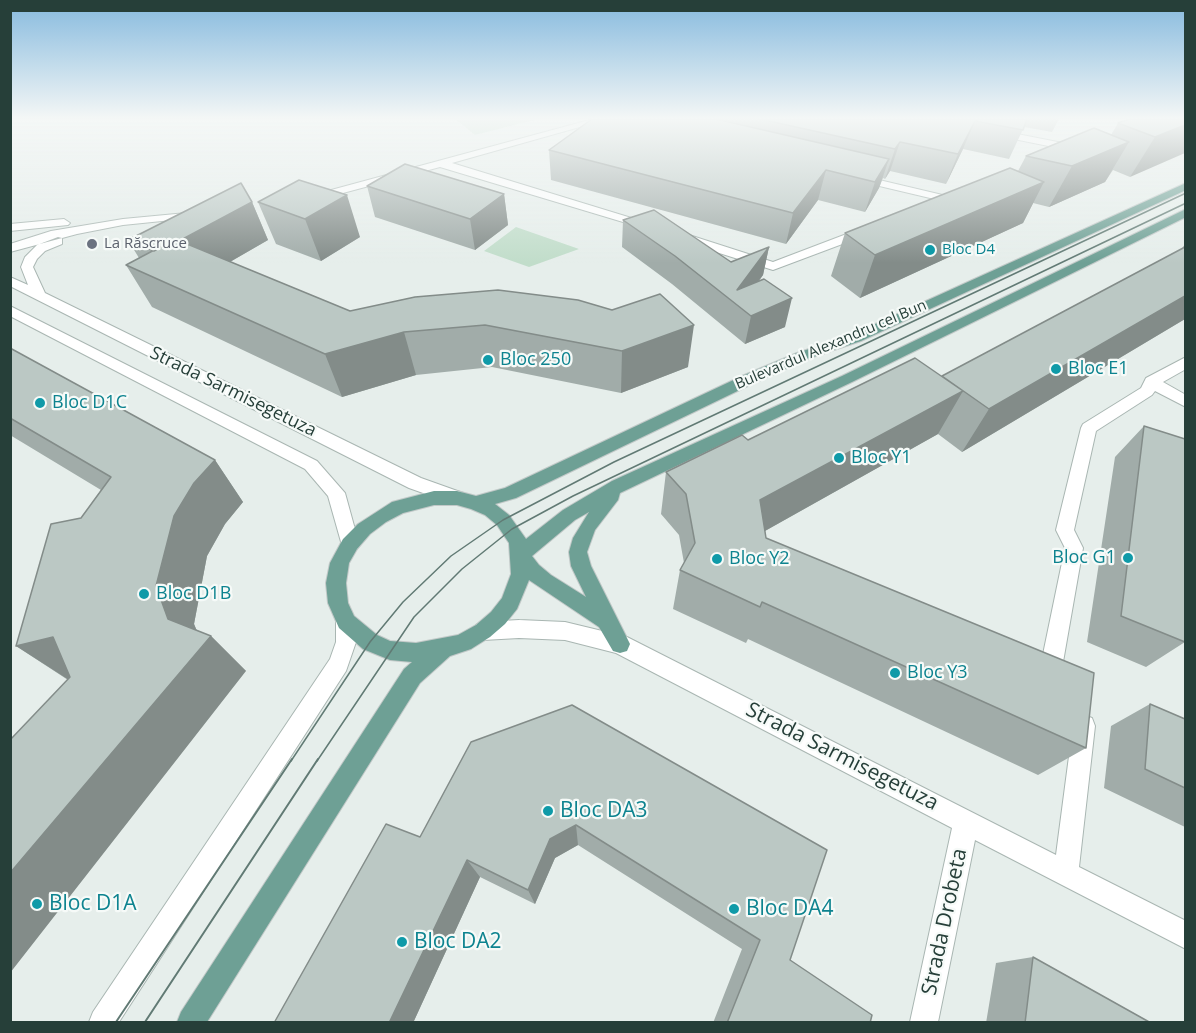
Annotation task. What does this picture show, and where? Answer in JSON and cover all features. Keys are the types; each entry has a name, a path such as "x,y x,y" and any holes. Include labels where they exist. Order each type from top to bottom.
{"main road":[{"name":"Bulevardul Alexandru cel Bun","path":"476,503 510,493 747,380 802,356 856,338 1185,186"},
{"name":"Bulevardul Alexandru cel Bun","path":"521,554 570,515 618,486 847,379 1185,212"},
{"path":"618,486 589,525 578,552 581,566 606,621 620,644"},
{"path":"521,554 521,574 510,603 498,618 483,631 464,642 443,649 416,653 390,650 370,642 346,622 338,603 336,583 340,563 363,529 398,507 434,498 457,498 476,503 503,519 512,529 521,554 532,571 606,621"},
{"path":"191,1023 412,676 443,649"}],"street":[{"path":"297,203 424,167"},
{"path":"453,167 773,266 871,229"},
{"path":"845,174 952,197 925,208"},
{"path":"10,248 51,235 123,222 206,214"},
{"path":"40,297 27,267 31,257 41,248 80,235 174,217"},
{"path":"10,228 84,221 123,222"},
{"name":"Strada Sarmisegetuza","path":"10,281 415,483 457,498"},
{"name":"Strada Sarmisegetuza","path":"10,310 311,465 336,493 351,544"},
{"path":"1066,873 1086,714 1052,664 1074,548 1065,530 1089,428 1147,391 1151,382 1185,362"},
{"path":"1151,382 1185,402"},
{"path":"103,1023 339,664 346,642 346,622"},
{"name":"Strada Sarmisegetuza","path":"483,631 519,629 565,631 620,644 1185,936"},
{"name":"Strada Drobeta","path":"924,1023 966,821"}],"green space":[{"path":"516,227 579,249 529,267 484,251"}],"building":[{"path":"399,167 416,167 504,194 470,219 367,186"},
{"path":"616,167 884,167 875,182 826,170 793,213"},
{"path":"1010,168 1044,182 875,255 845,233"},
{"path":"299,180 347,195 305,219 258,202"},
{"path":"241,183 252,202 179,241 175,239 154,251 128,240"},
{"path":"654,210 731,262 769,247 737,290 764,279 792,298 751,316 675,256 623,220"},
{"path":"175,239 350,311 415,297 498,290 578,300 612,310 660,294 694,325 622,351 485,325 404,332 325,354 126,265"},
{"path":"1185,247 1185,296 989,409 942,376"},
{"path":"10,348 215,460 194,483 174,516 156,586 168,619 211,636 10,873 10,740 70,677 53,637 16,646 51,524 81,518 111,477 10,418"},
{"path":"915,358 963,391 760,500 766,538 1094,673 1086,748 762,602 760,607 680,570 695,543 686,494 666,472 742,435 748,440"},
{"path":"1144,426 1185,439 1185,642 1121,616"},
{"path":"1150,704 1185,719 1185,788 1145,769"},
{"path":"572,705 827,850 790,960 872,1015 870,1023 727,1023 760,940 576,825 550,839 528,890 467,860 389,1023 274,1023 386,824 420,837 471,742"},
{"path":"1033,957 1151,1023 1025,1023"}],"tram line":[{"path":"291,761 370,642 403,602 451,556 503,520 614,462 1186,193"},
{"path":"317,761 414,617 462,569 512,529 573,496 1184,204"},
{"path":"116,1022 292,759"},
{"path":"145,1022 318,759"}],"place":[{"name":"La Răscruce","path":"92,244"},
{"name":"Bloc D4","path":"930,250"},
{"name":"Bloc 250","path":"488,360"},
{"name":"Bloc E1","path":"1056,369"},
{"name":"Bloc D1C","path":"40,403"},
{"name":"Bloc Y1","path":"839,458"},
{"name":"Bloc G1","path":"1128,558"},
{"name":"Bloc Y2","path":"717,559"},
{"name":"Bloc D1B","path":"144,594"},
{"name":"Bloc Y3","path":"895,673"},
{"name":"Bloc DA3","path":"548,811"},
{"name":"Bloc D1A","path":"37,904"},
{"name":"Bloc DA4","path":"734,909"},
{"name":"Bloc DA2","path":"402,942"}]}
